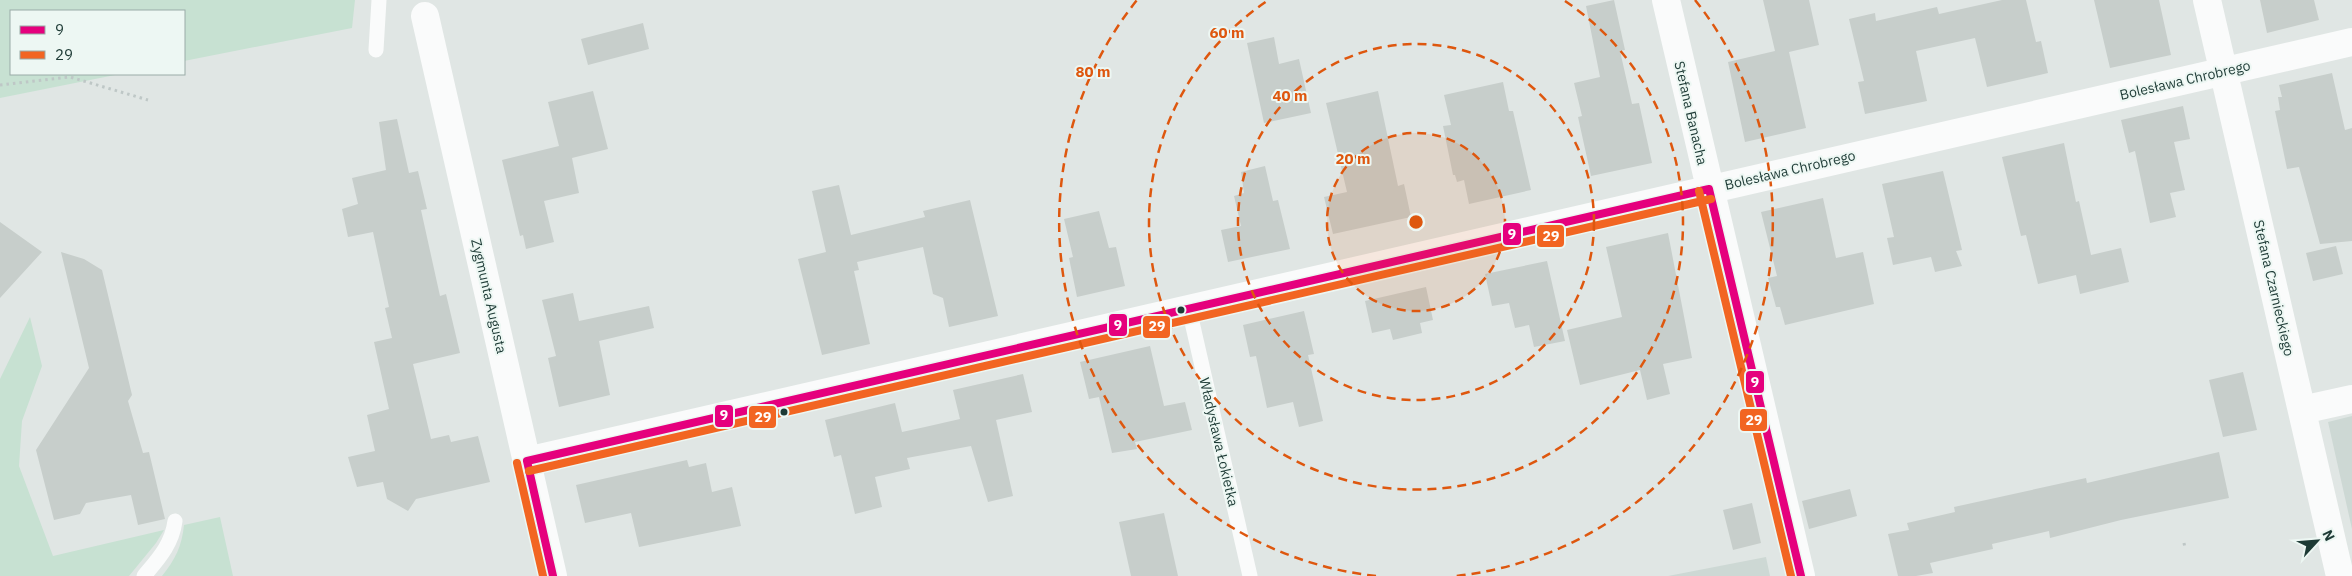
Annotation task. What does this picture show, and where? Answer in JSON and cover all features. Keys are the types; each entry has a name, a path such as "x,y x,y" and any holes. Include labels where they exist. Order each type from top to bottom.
{"street":[{"name":"Stefana Banacha","path":"1666,0 1801,576"},
{"name":"Stefana Czarnieckiego","path":"2207,0 2340,576"},
{"name":"Zygmunta Augusta","path":"425,16 553,576"},
{"name":"Bolesława Chrobrego","path":"527,461 2352,42"},
{"path":"2302,410 2352,399"}],"lane":[{"path":"376,50 379,0"},
{"name":"Władysława Łokietka","path":"1189,309 1250,576"},
{"path":"144,576 172,539 175,521"}],"path":[{"path":"0,85 70,77 148,100"},
{"path":"2184,543 2185,548"}],"shaded area":[{"path":"2352,416 2352,529 2328,422"},
{"path":"1766,557 1770,576 1668,576"}],"green space":[{"path":"0,0 355,0 352,28 185,61 185,10 10,10 10,75 115,75 0,98"},
{"path":"30,317 42,366 22,421 19,466 53,556 164,530 156,543 129,576 0,576 0,379"},
{"path":"220,517 233,576 162,576 177,552 182,540 184,525"}],"building":[{"path":"1614,0 1625,50 1620,51 1632,104 1639,103 1652,163 1591,176 1578,117 1582,116 1574,83 1600,77 1586,6"},
{"path":"1763,0 1809,0 1819,45 1789,52 1806,128 1745,142 1728,62 1775,51"},
{"path":"2002,0 2026,0 2036,42 2041,41 2048,73 1987,87 1975,38 1916,51 1927,101 1865,114 1858,82 1864,81 1849,19 1875,13 1876,21 1937,7 1939,14"},
{"path":"2094,0 2159,0 2171,55 2110,68"},
{"path":"2260,0 2314,0 2319,20 2267,33"},
{"path":"643,23 649,49 588,65 581,39"},
{"path":"1274,37 1279,64 1299,59 1311,113 1264,123 1247,43"},
{"path":"2332,73 2345,130 2352,128 2352,241 2320,244 2299,167 2287,169 2275,111 2280,110 2278,97 2282,97 2279,85"},
{"path":"1503,82 1509,111 1513,111 1531,190 1469,204 1464,180 1457,182 1455,175 1453,175 1443,126 1451,125 1444,95"},
{"path":"593,91 608,149 572,158 579,193 544,201 554,242 526,249 523,235 520,236 502,160 559,146 548,102"},
{"path":"1378,91 1398,186 1404,184 1411,217 1333,234 1324,197 1347,192 1326,103"},
{"path":"2183,106 2190,139 2174,142 2185,190 2170,193 2176,217 2150,223 2135,151 2129,153 2121,120"},
{"path":"397,119 409,173 418,171 427,209 421,210 440,296 446,294 460,353 413,364 431,439 449,435 451,442 478,436 490,482 416,499 408,511 387,499 383,482 357,487 348,457 375,451 367,415 389,409 374,342 392,338 385,308 389,307 373,232 348,237 342,209 358,204 352,178 386,170 379,122"},
{"path":"2064,143 2076,202 2079,201 2091,255 2121,248 2129,282 2080,294 2076,275 2038,284 2026,235 2021,236 2002,157"},
{"path":"1265,166 1273,201 1278,200 1290,249 1228,262 1221,230 1241,226 1234,196 1244,193 1241,172"},
{"path":"1943,171 1962,250 1956,251 1962,266 1935,272 1931,257 1893,265 1887,238 1894,237 1882,184"},
{"path":"839,185 851,235 925,217 923,211 970,200 998,316 949,327 943,298 933,294 923,247 857,262 859,270 854,271 870,344 822,355 798,259 826,252 812,191"},
{"path":"1823,198 1836,258 1863,252 1874,304 1785,325 1780,307 1776,307 1768,278 1777,276 1761,212"},
{"path":"1099,211 1109,248 1116,247 1125,286 1077,297 1069,258 1073,257 1064,219"},
{"path":"0,222 42,252 0,298"},
{"path":"1668,233 1692,358 1663,364 1670,394 1647,400 1640,370 1580,385 1567,330 1622,317 1606,247"},
{"path":"2336,246 2343,274 2313,281 2306,253"},
{"path":"61,252 84,259 102,270 132,395 128,401 143,453 149,452 165,519 138,525 131,495 86,503 80,514 54,520 36,450 89,368"},
{"path":"1547,261 1565,341 1534,347 1529,325 1515,328 1509,303 1492,306 1485,274"},
{"path":"1426,287 1433,320 1420,323 1422,333 1393,340 1390,329 1372,333 1365,301"},
{"path":"573,293 579,321 649,306 654,328 599,341 610,395 559,407 548,358 556,356 542,300"},
{"path":"1304,311 1314,354 1308,355 1323,421 1299,427 1293,402 1267,408 1256,356 1250,357 1243,325"},
{"path":"1150,346 1164,406 1185,402 1192,430 1135,442 1137,449 1112,453 1099,397 1089,399 1080,362"},
{"path":"2243,372 2257,430 2223,437 2209,380"},
{"path":"1023,374 1032,412 996,420 1013,496 988,502 971,446 907,458 910,469 875,477 882,507 855,514 841,455 834,457 825,420 895,403 902,432 960,419 953,390"},
{"path":"2219,452 2229,498 2121,520 2050,538 2049,531 1992,544 1993,549 1930,563 1933,573 1916,576 1898,576 1888,534 1909,530 1907,523 1955,512 1954,507 2086,478 2087,483"},
{"path":"687,460 689,467 706,463 712,492 732,487 741,526 639,547 631,513 585,523 576,485"},
{"path":"1850,489 1857,516 1809,529 1802,501"},
{"path":"1752,503 1761,543 1733,550 1723,510"},
{"path":"1164,513 1178,576 1131,576 1119,522"}],"transit line":[{"name":"9","path":"1709,189 1801,576"},
{"name":"9","path":"527,461 1709,189"},
{"name":"29","path":"1699,191 1791,576"},
{"name":"29","path":"529,471 1711,199"},
{"name":"9","path":"527,461 553,576"},
{"name":"29","path":"517,463 543,576"}]}
